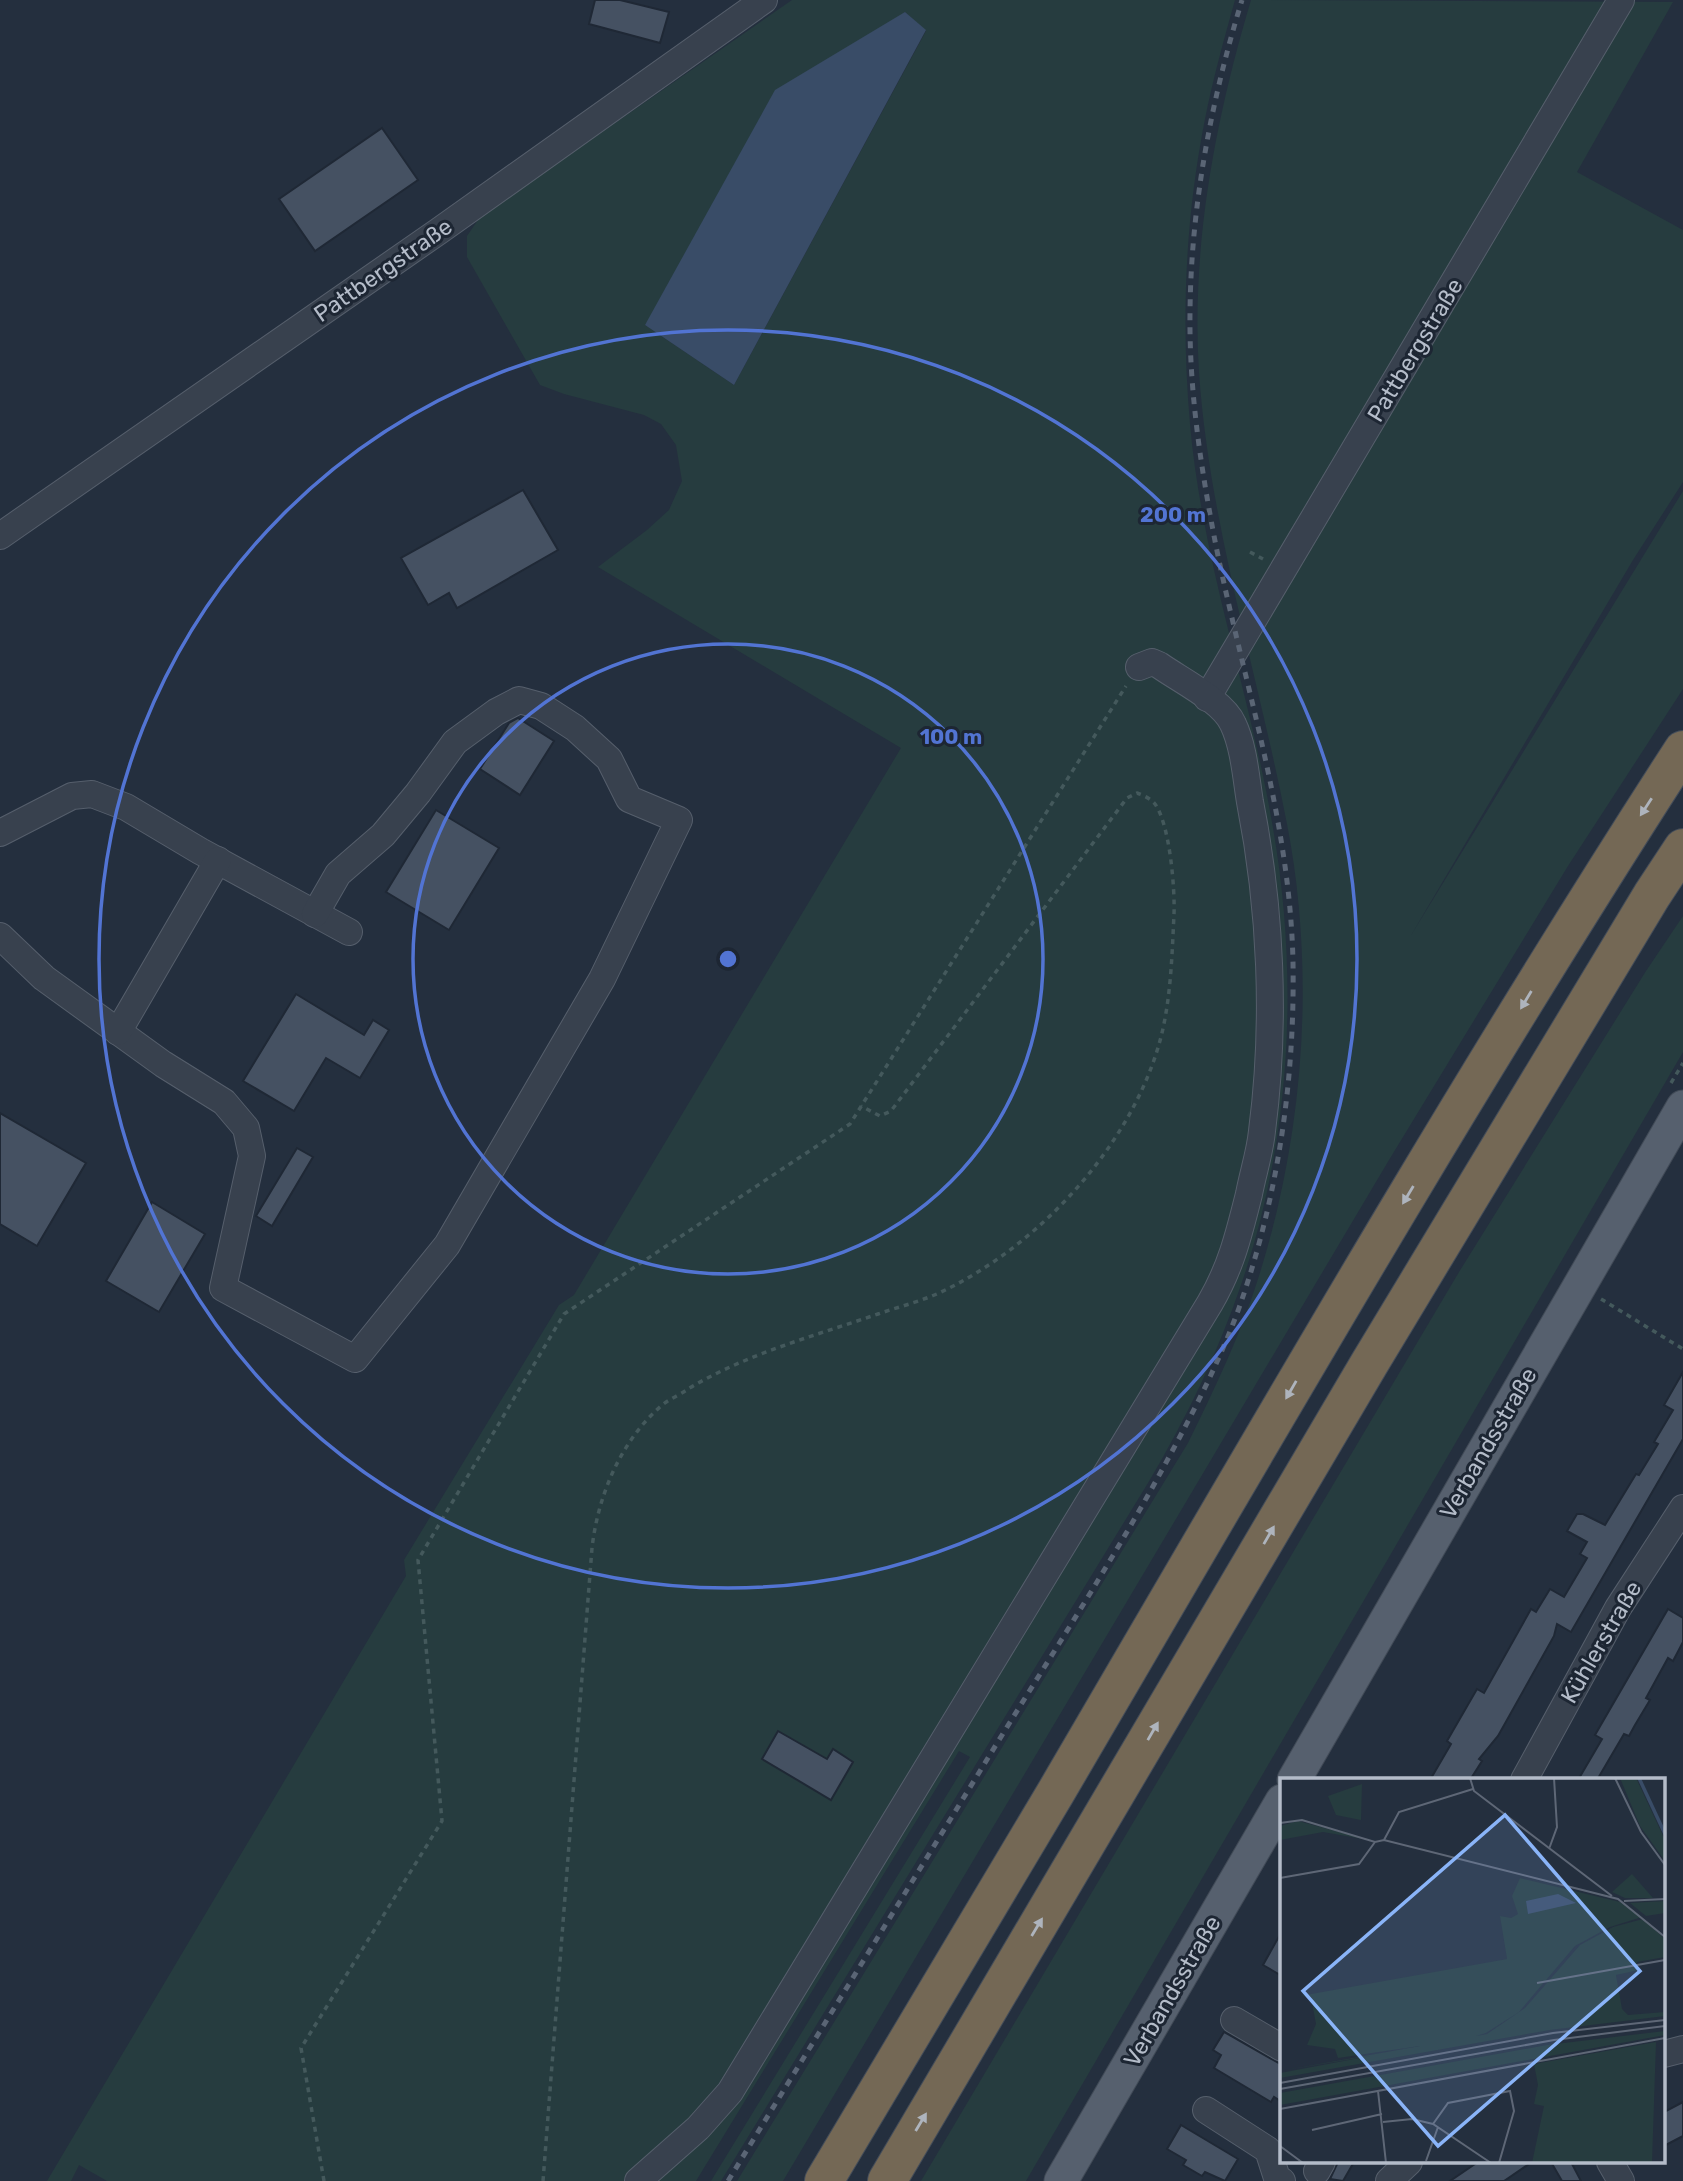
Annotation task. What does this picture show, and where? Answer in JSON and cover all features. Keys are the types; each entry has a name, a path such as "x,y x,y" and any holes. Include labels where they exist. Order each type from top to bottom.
{"highway":[{"path":"824,2181 1321,1338 1607,867 1683,750"},
{"path":"887,2181 1369,1364 1683,848"}],"main road":[{"name":"Verbandsstraße","path":"1295,1778 1683,1107"},
{"name":"Verbandsstraße","path":"1061,2181 1280,1804"}],"street":[{"name":"Pattbergstraße","path":"0,536 439,231 764,0"},
{"name":"Pattbergstraße","path":"1207,698 1621,0"},
{"path":"638,2181 698,2128 730,2092 1225,1278 1236,1249 1262,1133 1269,1048 1267,937 1256,830 1234,726 1228,716 1159,665 1152,662 1139,667"},
{"path":"0,936 44,978 163,1064 224,1101 246,1128 252,1156 223,1288 355,1359 447,1245 602,979 679,820 629,799 609,759 575,728 541,706 519,701 496,712 455,742 383,835 338,874 316,914"},
{"path":"0,833 72,796 92,793 126,807 349,932"},
{"path":"118,1032 218,860"},
{"name":"Kühlerstraße","path":"1525,1778 1618,1608 1683,1508"},
{"path":"1234,2020 1280,2047"},
{"path":"1666,2053 1683,2049"},
{"path":"1206,2110 1268,2150 1277,2178 1282,2181"},
{"path":"1389,2181 1407,2164"},
{"path":"1611,2164 1621,2181"}],"path":[{"path":"324,2181 302,2048 442,1821 418,1560 564,1314 850,1124 1139,667"},
{"path":"543,2181 592,1548 596,1517 606,1488 626,1447 661,1406 700,1382 756,1355 937,1294 993,1264 1048,1216 1088,1176 1118,1133 1146,1079 1160,1038 1170,987 1174,902 1169,851 1162,819 1154,803 1137,793 1127,798 891,1111 880,1116 861,1106"},
{"path":"1580,1287 1683,1349"}],"green space":[{"path":"792,0 1235,0 1205,119 1193,195 1187,271 1187,385 1196,475 1205,526 1263,777 1281,884 1288,999 1286,1057 1271,1172 1258,1228 1233,1308 1212,1360 1175,1435 721,2181 711,2181 970,1757 959,1751 696,2181 107,2181 79,2165 71,2181 47,2181 406,1576 404,1560 559,1305 574,1295 901,748 598,567 669,510 682,481 676,445 661,424 644,415 540,385 467,257 467,236 480,217","holes":["905,12 926,31 734,385 645,325"]},
{"path":"1251,0 1673,2 1577,172 1683,230 1683,482 1633,560 1410,937 1683,491 1683,689 1568,866 1389,1160 783,2181 737,2181 1188,1443 1243,1321 1274,1224 1295,1111 1301,1053 1301,938 1296,880 1287,824 1213,487 1199,373 1197,325 1202,231 1209,184 1227,91"},
{"path":"1683,916 1683,1052 1026,2181 921,2181 1459,1272"}],"water":[{"path":"905,12 926,30 734,385 645,325 775,90"}],"building":[{"path":"595,0 620,0 669,12 660,43 589,24"},
{"path":"382,128 418,180 315,251 279,199"},
{"path":"523,490 558,550 457,608 449,593 428,605 401,558"},
{"path":"518,718 554,741 520,795 480,769 509,723"},
{"path":"436,810 499,848 449,930 386,892"},
{"path":"296,994 364,1035 373,1020 389,1030 360,1078 326,1058 294,1111 243,1081"},
{"path":"0,1113 86,1163 37,1246 0,1224"},
{"path":"297,1148 313,1157 272,1226 256,1216"},
{"path":"152,1202 205,1234 159,1312 106,1281"},
{"path":"1683,1372 1683,1439 1571,1632 1557,1624 1554,1636 1498,1736 1479,1759 1482,1761 1471,1778 1431,1778 1451,1744 1447,1741 1477,1689 1484,1693 1531,1609 1536,1612 1550,1589 1564,1597 1587,1558 1580,1554 1587,1542 1567,1531 1577,1514 1583,1514 1605,1525 1658,1444 1654,1442 1673,1410 1664,1405"},
{"path":"1668,1609 1683,1618 1683,1642 1673,1661 1668,1658 1646,1698 1650,1700 1629,1736 1624,1734 1598,1778 1579,1778 1602,1739 1595,1735"},
{"path":"778,1731 827,1759 833,1749 853,1762 831,1800 762,1759"},
{"path":"1280,1935 1280,1975 1263,1965"},
{"path":"1224,2032 1280,2064 1280,2101 1274,2097 1271,2102 1214,2068 1221,2055 1213,2050"},
{"path":"1683,2102 1683,2136 1666,2145 1666,2111"},
{"path":"1181,2125 1238,2159 1225,2181 1205,2172 1202,2176 1183,2165 1186,2160 1167,2149"},
{"path":"1337,2164 1353,2164 1343,2181 1330,2179"},
{"path":"1475,2164 1529,2164 1504,2181 1450,2181"},
{"path":"1552,2164 1572,2164 1581,2181 1562,2181"}],"railway":[{"path":"728,2181 1129,1529 1179,1439 1224,1346 1253,1266 1264,1224 1281,1138 1291,1050 1293,962 1290,909 1275,804 1211,517 1197,430 1190,342 1191,272 1199,193 1212,115 1242,0"}]}
